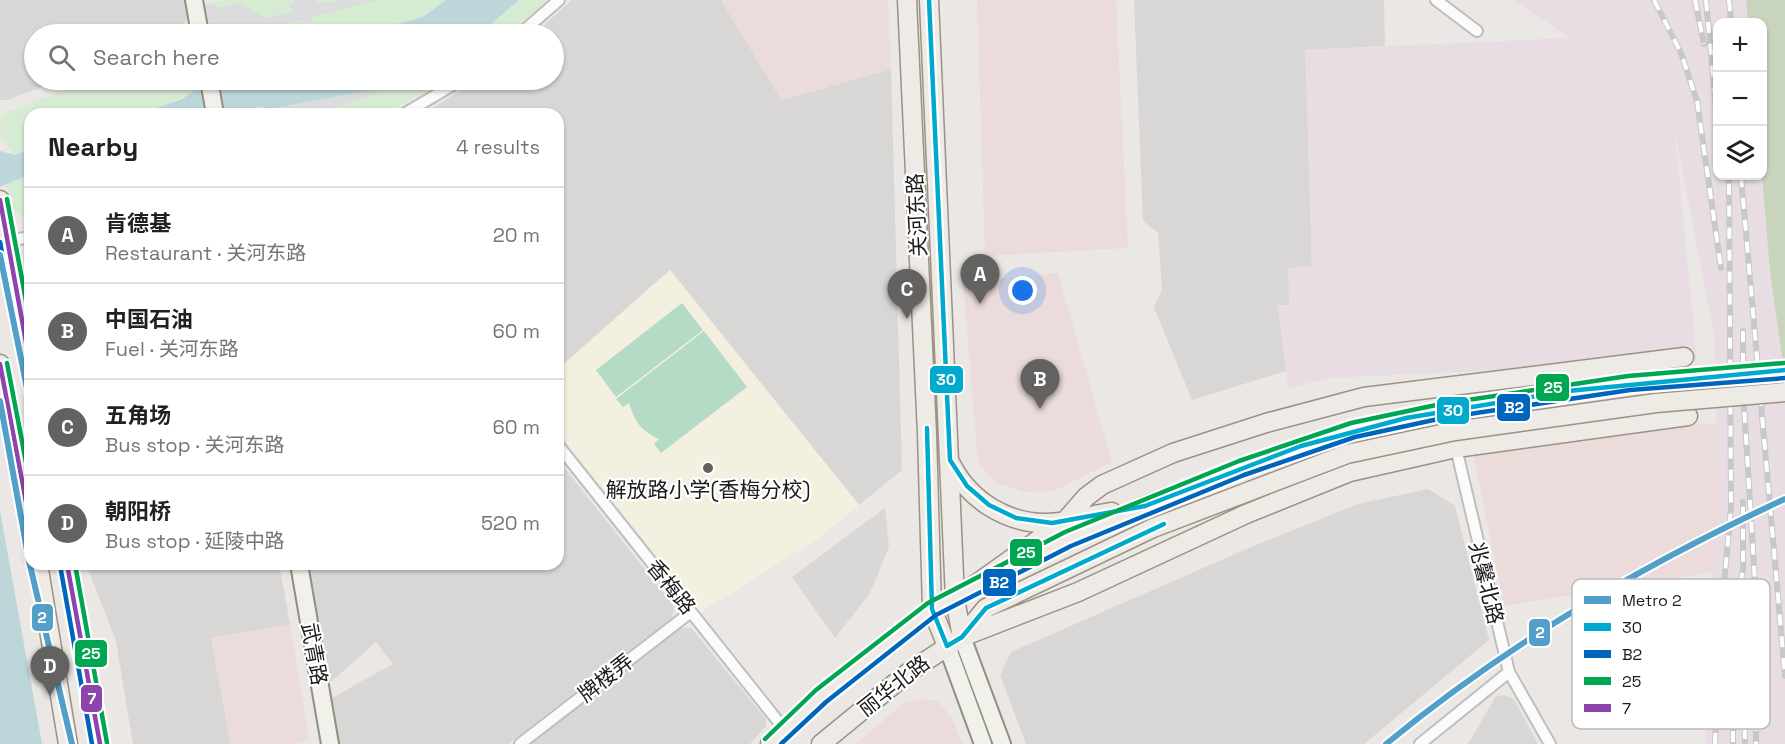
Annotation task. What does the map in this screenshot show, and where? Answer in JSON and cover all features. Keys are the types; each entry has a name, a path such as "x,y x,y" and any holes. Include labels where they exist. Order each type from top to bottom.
{"main road":[{"name":"关河东路","path":"907,0 927,434 932,609 954,641"},
{"name":"关河东路","path":"929,0 950,460 955,599 954,641"},
{"path":"0,200 24,329"},
{"path":"955,599 1066,520 1086,497 1102,485 1173,453 1266,423 1364,398 1684,357"},
{"path":"0,364 24,491"},
{"name":"丽华北路","path":"770,744 821,696 932,609 1068,539 1241,468 1353,430 1442,411 1629,383 1785,370"},
{"name":"丽华北路","path":"821,744 909,672 954,641 986,608 1153,528 1347,454 1455,431 1656,403 1785,392"},
{"path":"954,641 1078,592 1245,514 1350,472 1456,448 1688,416"},
{"path":"950,460 960,481 978,499 1009,517 1048,523 1144,506"},
{"path":"39,570 68,744"},
{"path":"68,570 100,744"}],"street":[{"path":"194,0 198,24"},
{"path":"531,24 559,0"},
{"path":"1436,0 1477,31"},
{"path":"211,90 214,108"},
{"path":"414,108 444,90"},
{"path":"9,241 24,238"},
{"name":"兆馨北路","path":"1456,448 1509,672 1550,744"},
{"name":"香梅路","path":"564,453 785,730"},
{"name":"武青路","path":"300,570 330,744"},
{"name":"牌楼弄","path":"520,744 691,612"},
{"name":"关河东路","path":"954,641 983,744"},
{"name":"关河东路","path":"954,641 1002,744"},
{"path":"1420,744 1509,672"}],"shaded area":[{"path":"0,0 186,0 189,16 184,24 24,24 24,90 34,90 7,100 0,100"},
{"path":"295,0 318,0 316,4 345,0 377,0 314,16 310,23 301,20 285,24 209,24 204,5 210,3 219,8 240,3 266,18 294,11 289,6"},
{"path":"572,0 721,0 782,100 891,69 902,470 859,505 670,270 564,364 564,108 433,108 461,90 564,90 564,24 545,24"},
{"path":"721,0 888,0 891,69 781,100"},
{"path":"977,0 1116,0 1128,248 985,256"},
{"path":"1134,0 1384,0 1385,46 1306,50 1312,267 1289,305 1278,305 1286,371 1192,400 1154,307 1162,289 1158,233 1143,221"},
{"path":"1513,0 1746,0 1748,18 1713,18 1713,180 1762,180 1770,272 1785,376 1785,744 1705,744 1705,729 1770,729 1770,579 1713,579 1719,502 1714,335 1675,133 1697,361 1328,378 1288,388 1278,305 1289,305 1288,268 1312,266 1305,50 1570,38"},
{"path":"370,90 384,90 334,108 276,108"},
{"name":"解放路小学(香梅分校)","path":"670,270 859,505 820,537 701,612 564,440 564,364"},
{"path":"1058,273 1112,462 1054,491 1025,492 997,483 978,463 963,282"},
{"path":"1716,423 1719,502 1713,572 1670,579 1572,579 1572,595 1504,606 1473,453 1607,431"},
{"path":"564,468 674,606 672,618 508,744 338,744 328,697 334,697 393,664 376,642 331,682 325,682 306,570 564,570"},
{"path":"1428,489 1455,506 1489,640 1364,744 1026,744 1000,675 1011,652 1249,548 1358,504"},
{"path":"885,508 889,547 870,593 835,638 792,577"},
{"path":"88,570 280,570 290,624 211,639 231,744 133,744 116,641"},
{"path":"290,624 309,740 294,744 231,744 211,638"},
{"path":"679,628 691,628 766,719 766,726 750,744 530,744"},
{"path":"394,664 457,742 403,744 358,683"},
{"path":"1504,695 1514,699 1538,744 1468,744 1496,696"},
{"path":"920,699 938,701 951,717 963,744 856,744 904,703"}],"green space":[{"path":"224,0 446,0 423,17 397,24 209,24 204,5"},
{"path":"519,0 548,0 520,24 491,24"},
{"path":"1746,0 1785,0 1785,363 1783,363 1770,272 1762,180 1767,180 1767,18 1748,18"},
{"path":"67,90 194,90 179,99 155,108 24,108 24,151 15,155 1,137 0,118 9,111"},
{"path":"368,90 428,90 395,108 276,108 334,99"},
{"path":"24,176 24,219 11,207 6,184"},
{"path":"682,303 703,330 616,397 596,370"},
{"path":"704,331 747,387 661,453 654,444 659,439 640,425 629,403 623,407 616,399"}],"water":[{"path":"446,0 519,0 491,24 397,24 423,17"},
{"path":"195,90 370,90 276,108 264,108 263,106 254,108 156,108 182,99"},
{"path":"0,151 15,155 24,151 24,177 0,187"},
{"path":"0,511 42,744 0,744"}],"railway":[{"path":"1654,0 1681,53 1697,101 1721,268"},
{"path":"1695,0 1704,44"},
{"path":"1706,0 1718,126"},
{"path":"1729,0 1731,18"},
{"path":"1724,579 1731,508 1729,180"},
{"path":"1741,180 1785,676"},
{"path":"1743,331 1743,397"},
{"path":"1743,390 1755,579"},
{"path":"1741,579 1743,502"},
{"path":"1715,744 1716,729"},
{"path":"1733,729 1733,744"},
{"path":"1745,729 1745,744"},
{"path":"1756,729 1756,744"}],"metro line":[{"name":"2","path":"0,255 24,373"},
{"name":"2","path":"0,401 24,533"},
{"name":"2","path":"1628,579 1785,499"},
{"name":"2","path":"31,570 72,744"},
{"name":"2","path":"1386,744 1479,673 1572,613"}],"transit line":[{"name":"30","path":"929,0 950,460 967,486 989,505 1016,518 1052,523 1145,506 1301,446 1406,418 1568,391 1785,370"},
{"name":"25","path":"7,199 24,290"},
{"name":"7","path":"0,200 24,331"},
{"name":"B2","path":"0,242 23,365"},
{"name":"25","path":"7,363 24,452"},
{"name":"25","path":"765,739 816,690 928,603 1065,532 1239,461 1351,423 1441,404 1628,376 1784,363"},
{"name":"7","path":"0,364 24,491"},
{"name":"B2","path":"781,744 826,702 936,615 1071,546 1244,475 1355,437 1443,418 1630,390 1785,378"},
{"name":"B2","path":"0,404 23,524"},
{"name":"30","path":"927,428 932,609 947,646"},
{"name":"30","path":"947,646 962,637 986,608 1164,524"},
{"name":"B2","path":"61,570 92,744"},
{"name":"7","path":"68,570 100,744"},
{"name":"25","path":"76,570 107,743"}],"place":[{"name":"肯德基","path":"980,304"},
{"name":"五角场","path":"907,319"},
{"name":"中国石油","path":"1040,409"},
{"name":"解放路小学(香梅分校)","path":"708,468"},
{"name":"朝阳桥","path":"50,696"}]}
